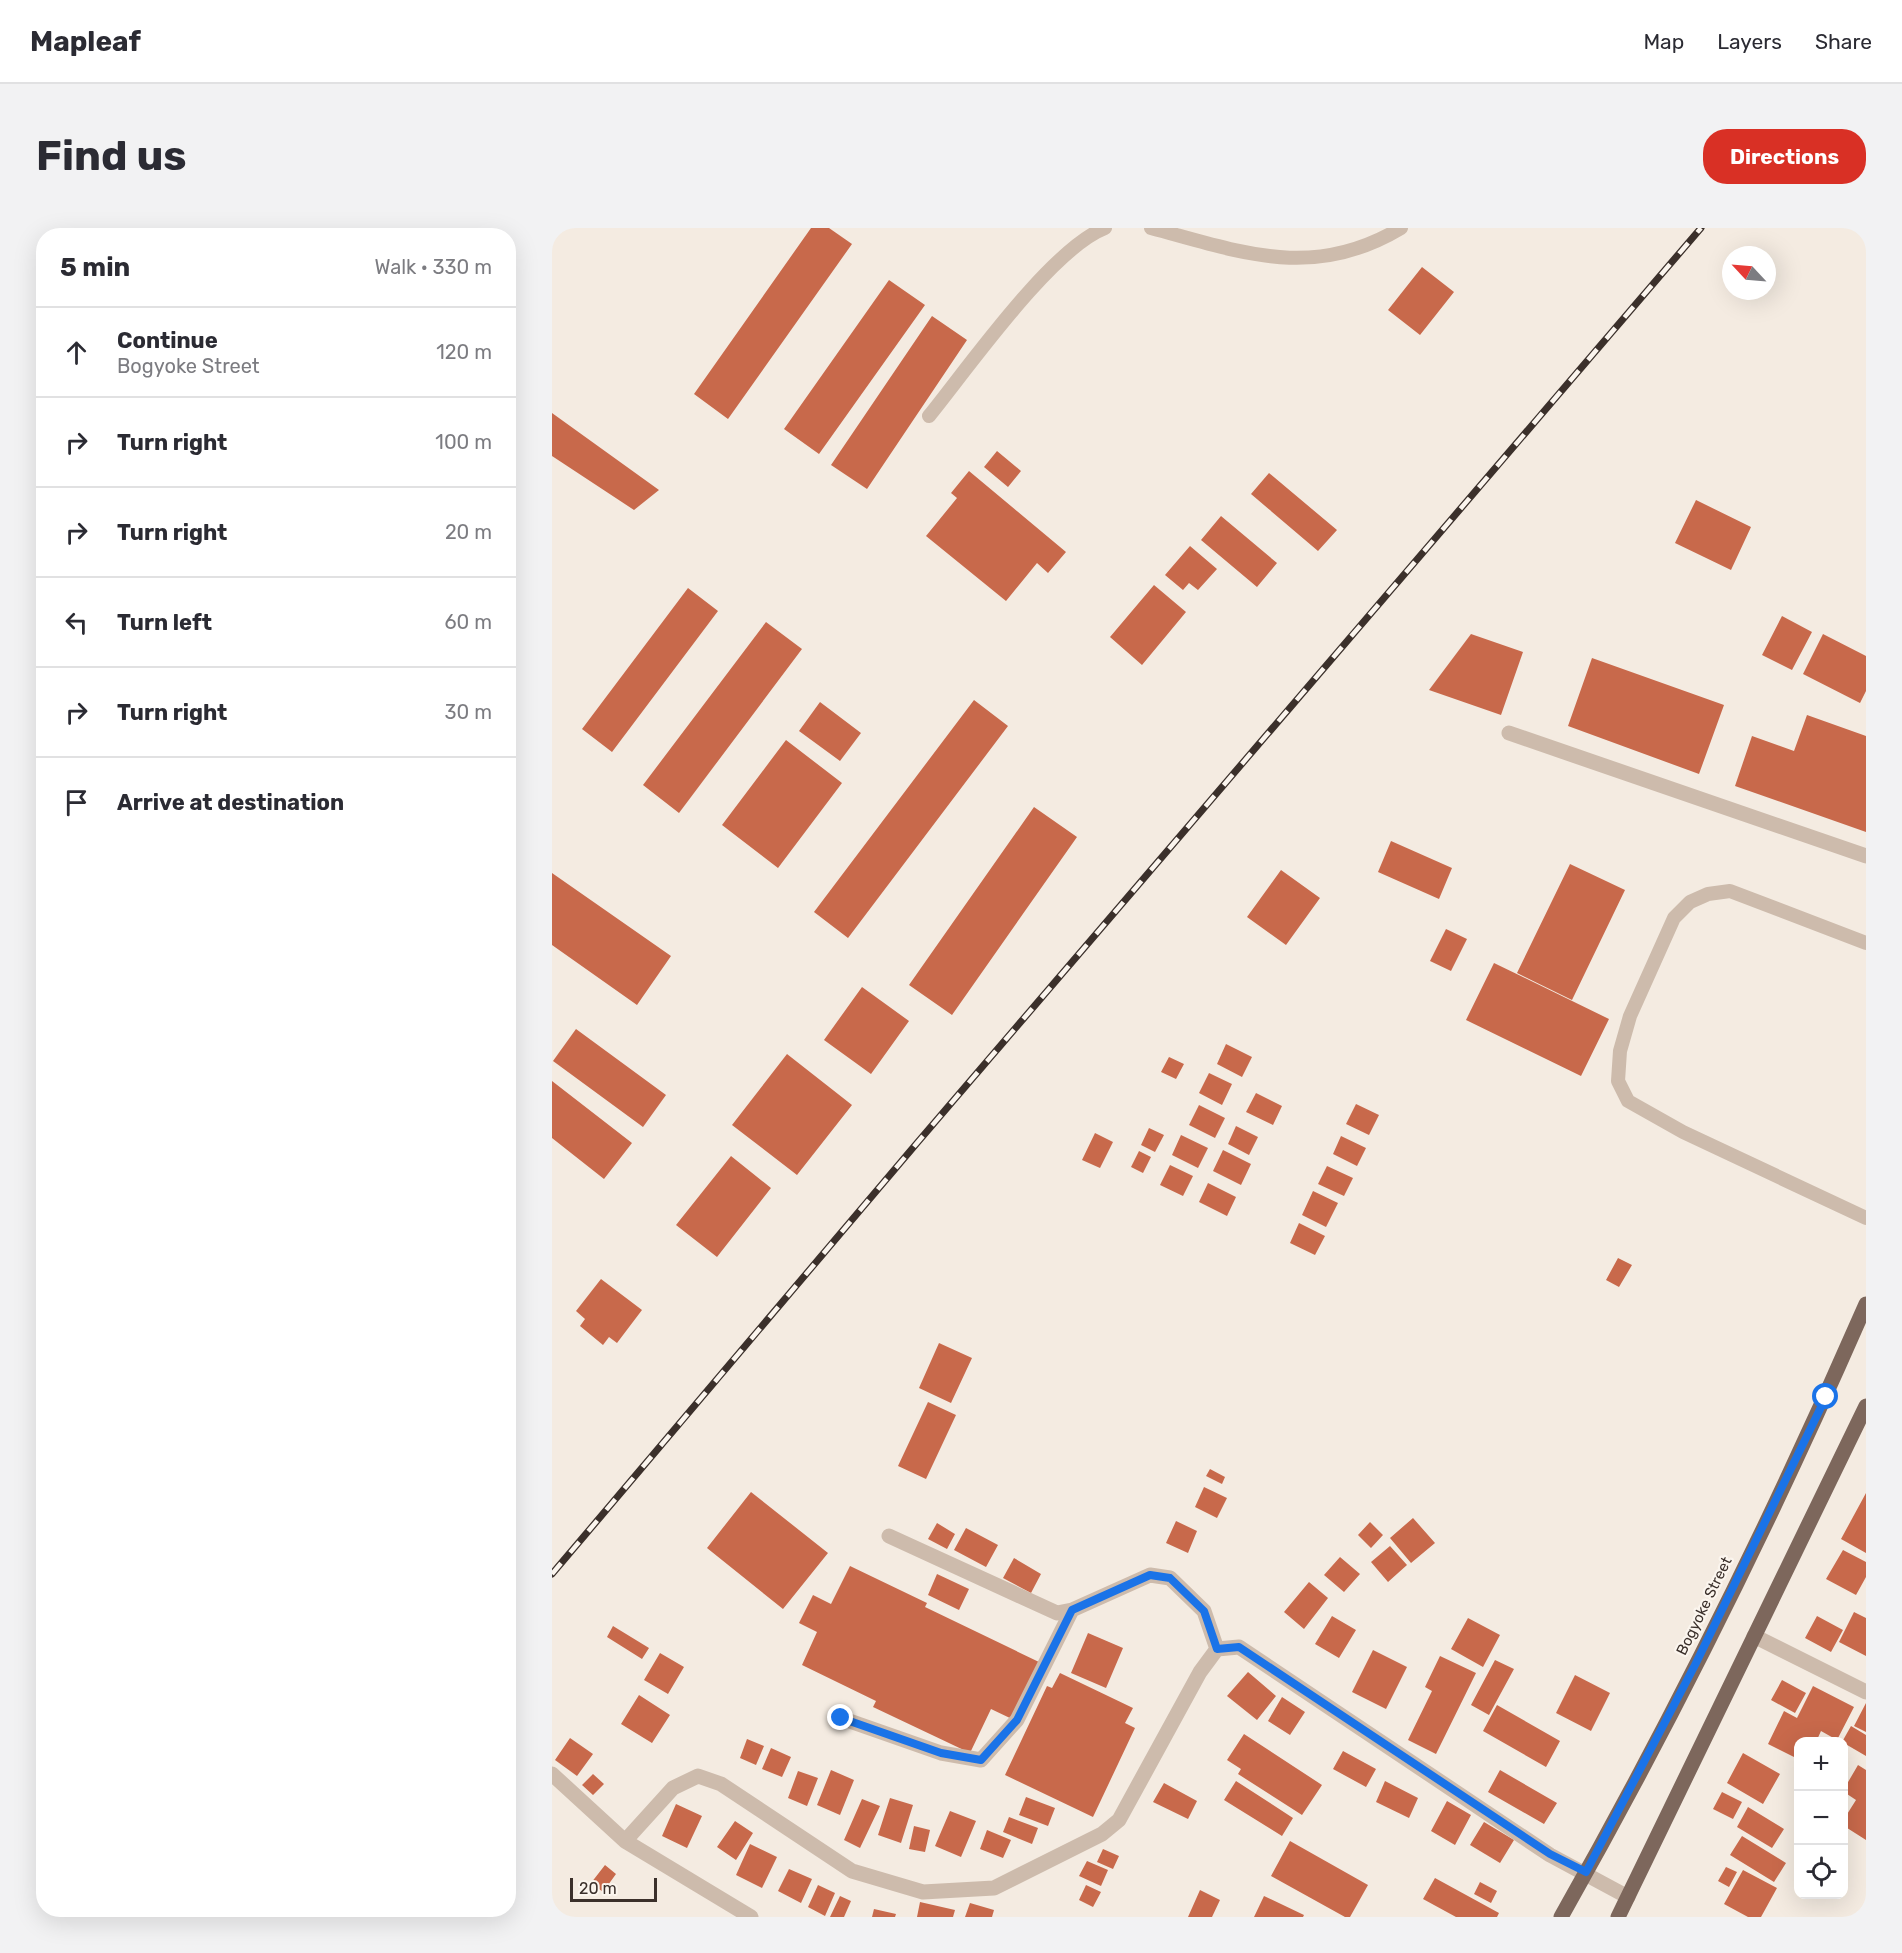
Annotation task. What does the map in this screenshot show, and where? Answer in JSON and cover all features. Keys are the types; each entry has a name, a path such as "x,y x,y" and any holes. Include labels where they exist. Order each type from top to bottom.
{"main road":[{"name":"Bogyoke Street","path":"1561,1917 1695,1665 1826,1397 1866,1304"},
{"path":"1618,1917 1866,1406"}],"street":[{"path":"1509,733 1866,856"},
{"path":"889,1536 1057,1612 1072,1610 1150,1575 1170,1578 1204,1611 1217,1649"},
{"path":"841,1718 941,1753 981,1760 1017,1720 1072,1610"},
{"path":"1754,1636 1866,1692"},
{"path":"625,1841 673,1788 698,1776 721,1784 852,1871 923,1892 994,1888 1102,1834 1119,1820 1200,1672 1217,1649 1239,1647 1550,1854 1628,1897"},
{"path":"552,1774 625,1841 751,1917"}],"lane":[{"path":"929,416 1026,297 1066,254 1084,239 1105,228"},
{"path":"1150,228 1249,255 1300,260 1346,253 1401,228"},
{"path":"1866,943 1730,891 1708,894 1690,902 1674,918 1630,1016 1620,1051 1618,1081 1628,1101 1683,1132 1866,1218"}],"building":[{"path":"811,228 829,228 852,244 728,419 694,394"},
{"path":"1422,267 1454,292 1420,335 1388,310"},
{"path":"889,280 925,305 819,454 784,429"},
{"path":"932,316 967,340 867,489 831,465"},
{"path":"552,413 659,490 634,510 552,456"},
{"path":"997,451 1021,471 1008,487 984,467"},
{"path":"969,471 1066,552 1048,573 1037,563 1006,601 926,536 957,498 951,493"},
{"path":"1269,473 1337,530 1318,551 1251,494"},
{"path":"1696,500 1751,527 1731,570 1675,543"},
{"path":"1221,516 1277,563 1257,587 1201,540"},
{"path":"1190,546 1217,569 1198,590 1189,583 1183,590 1165,575"},
{"path":"1154,585 1186,612 1142,665 1110,637"},
{"path":"688,588 718,611 612,752 582,729"},
{"path":"1782,616 1812,632 1792,670 1762,655"},
{"path":"766,622 802,649 679,813 643,785"},
{"path":"1471,634 1523,652 1501,715 1429,690"},
{"path":"1823,634 1866,656 1866,691 1860,703 1803,674"},
{"path":"1592,658 1724,705 1699,774 1568,726"},
{"path":"974,700 1008,726 848,938 814,912"},
{"path":"820,702 861,733 840,761 799,731"},
{"path":"1807,715 1866,736 1866,832 1735,786 1752,736 1794,751"},
{"path":"786,740 842,783 778,868 722,825"},
{"path":"1034,807 1077,837 952,1015 909,985"},
{"path":"1391,841 1452,868 1439,899 1378,872"},
{"path":"1570,864 1625,890 1572,1000 1517,973"},
{"path":"1281,870 1320,898 1286,945 1247,917"},
{"path":"552,873 671,956 637,1005 552,945"},
{"path":"1446,929 1467,939 1451,971 1430,961"},
{"path":"1494,963 1609,1019 1581,1076 1466,1020"},
{"path":"862,987 909,1021 871,1074 824,1040"},
{"path":"576,1029 666,1095 643,1127 553,1061"},
{"path":"1226,1044 1252,1057 1242,1077 1217,1064"},
{"path":"787,1054 852,1105 797,1175 732,1125"},
{"path":"1169,1057 1184,1064 1176,1079 1161,1072"},
{"path":"1209,1073 1232,1084 1222,1105 1199,1093"},
{"path":"552,1081 632,1143 604,1179 552,1138"},
{"path":"1256,1093 1282,1106 1273,1125 1246,1112"},
{"path":"1356,1104 1379,1115 1369,1135 1346,1124"},
{"path":"1199,1105 1225,1118 1215,1138 1189,1125"},
{"path":"1236,1126 1258,1137 1249,1155 1228,1144"},
{"path":"1149,1128 1164,1135 1155,1152 1141,1145"},
{"path":"1095,1133 1113,1142 1100,1168 1082,1160"},
{"path":"1181,1135 1208,1148 1198,1168 1172,1155"},
{"path":"1341,1136 1366,1148 1357,1166 1333,1154"},
{"path":"1223,1150 1251,1164 1241,1185 1213,1171"},
{"path":"1139,1151 1151,1157 1143,1173 1131,1167"},
{"path":"731,1156 771,1188 717,1257 676,1225"},
{"path":"1170,1165 1193,1176 1183,1196 1160,1185"},
{"path":"1327,1166 1353,1178 1344,1196 1318,1184"},
{"path":"1208,1183 1236,1197 1227,1216 1199,1202"},
{"path":"1313,1191 1338,1203 1326,1227 1302,1215"},
{"path":"1299,1223 1325,1236 1315,1255 1290,1243"},
{"path":"1618,1258 1632,1265 1619,1287 1606,1280"},
{"path":"601,1279 642,1310 617,1343 609,1337 603,1345 580,1326 585,1319 576,1311"},
{"path":"939,1343 972,1358 951,1403 919,1388"},
{"path":"928,1402 956,1415 926,1479 898,1466"},
{"path":"1210,1469 1225,1477 1222,1484 1206,1476"},
{"path":"1204,1487 1227,1498 1217,1518 1195,1507"},
{"path":"751,1492 828,1553 783,1609 707,1548"},
{"path":"1866,1493 1866,1553 1841,1539"},
{"path":"1413,1518 1435,1543 1411,1563 1390,1538"},
{"path":"1176,1521 1197,1531 1188,1553 1166,1543"},
{"path":"1370,1522 1383,1535 1371,1548 1358,1535"},
{"path":"937,1523 955,1534 947,1549 928,1539"},
{"path":"966,1528 998,1545 986,1567 954,1550"},
{"path":"1390,1546 1407,1565 1388,1582 1371,1562"},
{"path":"1843,1550 1866,1562 1866,1577 1856,1595 1826,1579"},
{"path":"1340,1557 1360,1574 1344,1592 1324,1575"},
{"path":"1014,1558 1041,1574 1031,1593 1003,1578"},
{"path":"850,1566 927,1603 925,1607 1039,1662 1012,1719 991,1709 970,1753 873,1707 876,1701 802,1665 817,1632 799,1623 813,1595 831,1604"},
{"path":"937,1574 969,1589 959,1610 928,1595"},
{"path":"1309,1582 1328,1598 1304,1629 1284,1612"},
{"path":"1854,1612 1866,1618 1866,1656 1839,1642"},
{"path":"1332,1616 1356,1630 1339,1658 1315,1644"},
{"path":"1817,1616 1843,1630 1831,1652 1805,1638"},
{"path":"1468,1618 1500,1635 1483,1667 1451,1649"},
{"path":"613,1626 649,1648 642,1659 607,1637"},
{"path":"1088,1633 1123,1648 1106,1688 1071,1673"},
{"path":"1373,1650 1407,1667 1386,1709 1352,1692"},
{"path":"660,1653 684,1667 668,1694 644,1680"},
{"path":"1440,1656 1476,1673 1436,1754 1408,1740 1432,1691 1425,1687"},
{"path":"1495,1660 1514,1669 1489,1715 1471,1705"},
{"path":"1248,1672 1276,1696 1257,1720 1227,1696"},
{"path":"1060,1673 1133,1708 1125,1723 1135,1728 1093,1817 1005,1775 1047,1686 1052,1688"},
{"path":"1575,1675 1610,1693 1591,1731 1556,1713"},
{"path":"1782,1680 1806,1693 1795,1713 1771,1700"},
{"path":"1813,1686 1854,1707 1839,1737 1832,1737 1821,1731 1818,1737 1794,1737 1794,1757 1768,1744 1784,1711 1797,1718"},
{"path":"639,1695 670,1715 652,1743 621,1724"},
{"path":"1282,1697 1305,1712 1290,1735 1268,1721"},
{"path":"1866,1703 1866,1732 1854,1726"},
{"path":"1497,1705 1560,1741 1546,1767 1483,1731"},
{"path":"1851,1726 1866,1735 1866,1756 1848,1746 1848,1737 1845,1737"},
{"path":"1244,1734 1322,1785 1302,1815 1238,1774 1241,1769 1227,1760"},
{"path":"570,1738 593,1754 577,1776 555,1760"},
{"path":"747,1739 764,1746 756,1765 740,1758"},
{"path":"771,1748 791,1757 782,1777 762,1769"},
{"path":"1343,1751 1376,1769 1366,1787 1333,1769"},
{"path":"1743,1753 1780,1774 1763,1804 1727,1783"},
{"path":"1858,1765 1866,1770 1866,1840 1848,1829 1848,1813 1856,1800 1848,1795 1848,1782"},
{"path":"831,1770 854,1780 840,1815 817,1805"},
{"path":"1500,1770 1557,1803 1544,1824 1488,1792"},
{"path":"798,1771 818,1778 807,1806 788,1798"},
{"path":"593,1774 604,1784 593,1795 582,1785"},
{"path":"1236,1781 1293,1818 1282,1836 1224,1800"},
{"path":"1385,1781 1418,1798 1409,1818 1376,1802"},
{"path":"1164,1783 1197,1801 1188,1819 1153,1802"},
{"path":"1722,1792 1742,1802 1733,1819 1713,1809"},
{"path":"1026,1797 1055,1808 1048,1826 1019,1815"},
{"path":"890,1798 913,1805 901,1843 878,1835"},
{"path":"862,1799 880,1806 860,1848 844,1840"},
{"path":"1447,1801 1471,1815 1455,1845 1431,1831"},
{"path":"676,1804 702,1816 687,1848 662,1836"},
{"path":"1748,1807 1784,1829 1772,1848 1737,1827"},
{"path":"950,1811 976,1821 961,1857 935,1846"},
{"path":"1009,1817 1038,1828 1032,1844 1003,1832"},
{"path":"735,1821 753,1833 736,1860 717,1847"},
{"path":"1484,1822 1514,1840 1500,1863 1470,1845"},
{"path":"914,1826 930,1830 925,1852 909,1849"},
{"path":"987,1830 1011,1840 1003,1858 980,1849"},
{"path":"1742,1836 1786,1863 1774,1882 1730,1855"},
{"path":"1290,1841 1368,1885 1350,1917 1345,1917 1271,1876"},
{"path":"750,1844 777,1857 762,1888 736,1875"},
{"path":"1103,1849 1119,1856 1113,1869 1097,1862"},
{"path":"1087,1861 1108,1870 1101,1886 1079,1876"},
{"path":"605,1865 616,1874 603,1892 591,1883"},
{"path":"1726,1867 1737,1872 1729,1887 1718,1881"},
{"path":"789,1869 812,1879 801,1903 778,1891"},
{"path":"1743,1870 1777,1888 1761,1917 1748,1917 1724,1904"},
{"path":"1435,1878 1499,1913 1497,1917 1456,1917 1423,1899"},
{"path":"1480,1882 1497,1891 1491,1903 1474,1894"},
{"path":"818,1885 835,1893 825,1916 808,1907"},
{"path":"1086,1885 1101,1892 1093,1907 1079,1900"},
{"path":"1200,1890 1220,1900 1212,1917 1188,1917"},
{"path":"840,1896 851,1901 844,1917 830,1917"},
{"path":"1264,1896 1304,1915 1303,1917 1254,1917"},
{"path":"920,1902 955,1910 953,1917 917,1917"},
{"path":"970,1903 994,1910 992,1917 965,1917"},
{"path":"874,1909 896,1914 895,1917 872,1917"}],"railway":[{"path":"552,1574 917,1143 1701,228"}],"route":[{"path":"841,1718 941,1753 981,1760 1017,1720 1072,1610 1150,1575 1170,1578 1204,1611 1217,1649 1239,1647 1550,1854 1586,1872 1695,1665 1826,1397"}]}
